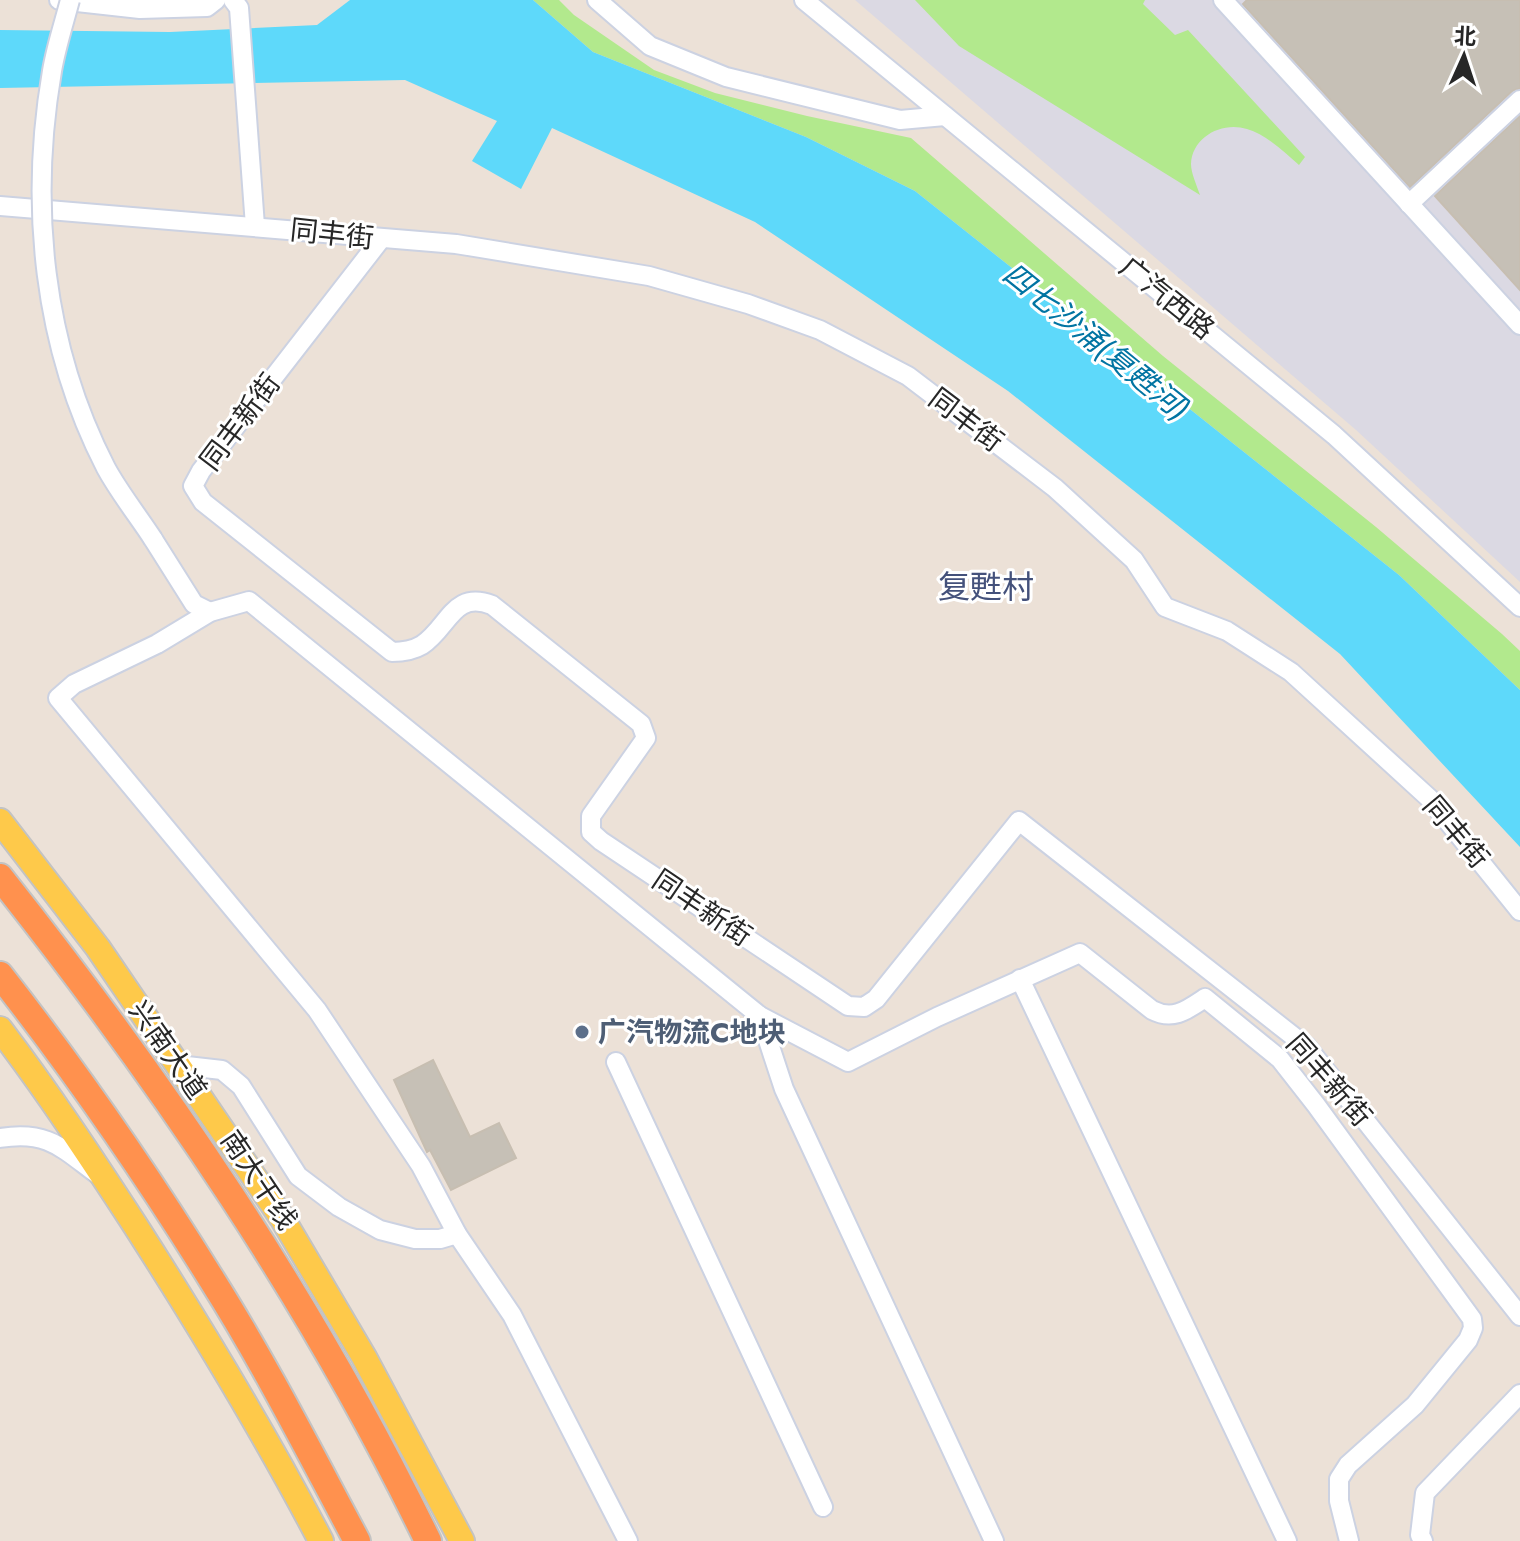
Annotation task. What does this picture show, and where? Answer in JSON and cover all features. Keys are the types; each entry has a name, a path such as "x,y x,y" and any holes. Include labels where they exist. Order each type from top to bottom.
{"highway":[{"name":"南大干线","path":"0,877 70,965 139,1060 271,1255 341,1374 428,1541"},
{"path":"0,975 95,1103 213,1282 357,1541"}],"main road":[{"name":"兴南大道","path":"0,821 98,948 282,1218 324,1287 462,1541"},
{"path":"0,1029 104,1179 204,1332 321,1541"}],"street":[{"path":"59,0 140,9 207,7 216,0"},
{"path":"70,0 52,69 40,198 47,282 68,375 83,419 107,470 194,604 210,612"},
{"path":"597,0 650,46 726,77 900,120 945,116"},
{"name":"广汽西路","path":"804,0 1334,435 1520,607"},
{"path":"1223,0 1520,325"},
{"path":"236,4 255,226"},
{"path":"1409,204 1520,100"},
{"name":"同丰街","path":"0,206 456,244 649,276 748,304 820,330 908,376 1055,488 1134,560 1165,607 1227,631 1291,672 1429,798 1520,911"},
{"name":"同丰新街","path":"381,239 201,471 193,486 203,502 392,652 408,652 423,644 462,603 477,599 492,605 641,724 646,738 591,816 591,832 848,1006 864,1007 876,999 1019,821 1307,1047 1520,1316"},
{"path":"628,1541 512,1315 457,1234 421,1166 317,1010 58,698 74,684 157,644 210,612 249,601 760,1016 848,1062 1080,953 1162,1015 1182,1012 1205,998 1280,1059 1472,1319 1473,1328 1468,1340 1415,1405 1348,1465 1339,1479 1339,1501 1349,1541"},
{"path":"1020,979 1287,1541"},
{"path":"760,1016 784,1089 994,1541"},
{"path":"616,1062 823,1507"},
{"path":"178,1065 222,1070 241,1086 298,1176 339,1207 380,1230 415,1239 440,1239 457,1234"},
{"path":"0,1138 20,1134 46,1138 104,1179"},
{"path":"1423,1541 1420,1535 1425,1493 1520,1394"}],"shaded area":[{"path":"855,0 1520,0 1520,582 1356,430"}],"green space":[{"path":"533,0 559,0 574,15 654,70 715,93 911,138 1163,356 1376,527 1502,634 1520,651 1520,690 1399,575 915,191 806,137 593,52"},
{"path":"915,0 1145,0 1143,4 1175,35 1188,30 1305,157 1299,165 1254,131 1237,127 1219,129 1203,139 1193,154 1191,168 1200,195 959,46"}],"water":[{"name":"四七沙涌(复甦河)","path":"350,0 533,0 593,52 806,137 915,191 1399,575 1520,690 1520,847 1340,654 1008,391 755,222 552,128 521,189 472,161 497,121 405,80 0,88 0,30 170,32 317,25"}],"building":[{"path":"1247,0 1520,0 1520,88 1512,91 1410,187 1243,4"},
{"path":"1520,116 1520,290 1435,196"},
{"path":"433,1060 470,1137 499,1123 516,1158 451,1190 430,1150 427,1152 394,1080"}],"place":[{"name":"广汽物流C地块","path":"582,1032"}],"district":[{"name":"复甦村","path":"986,587"}]}
